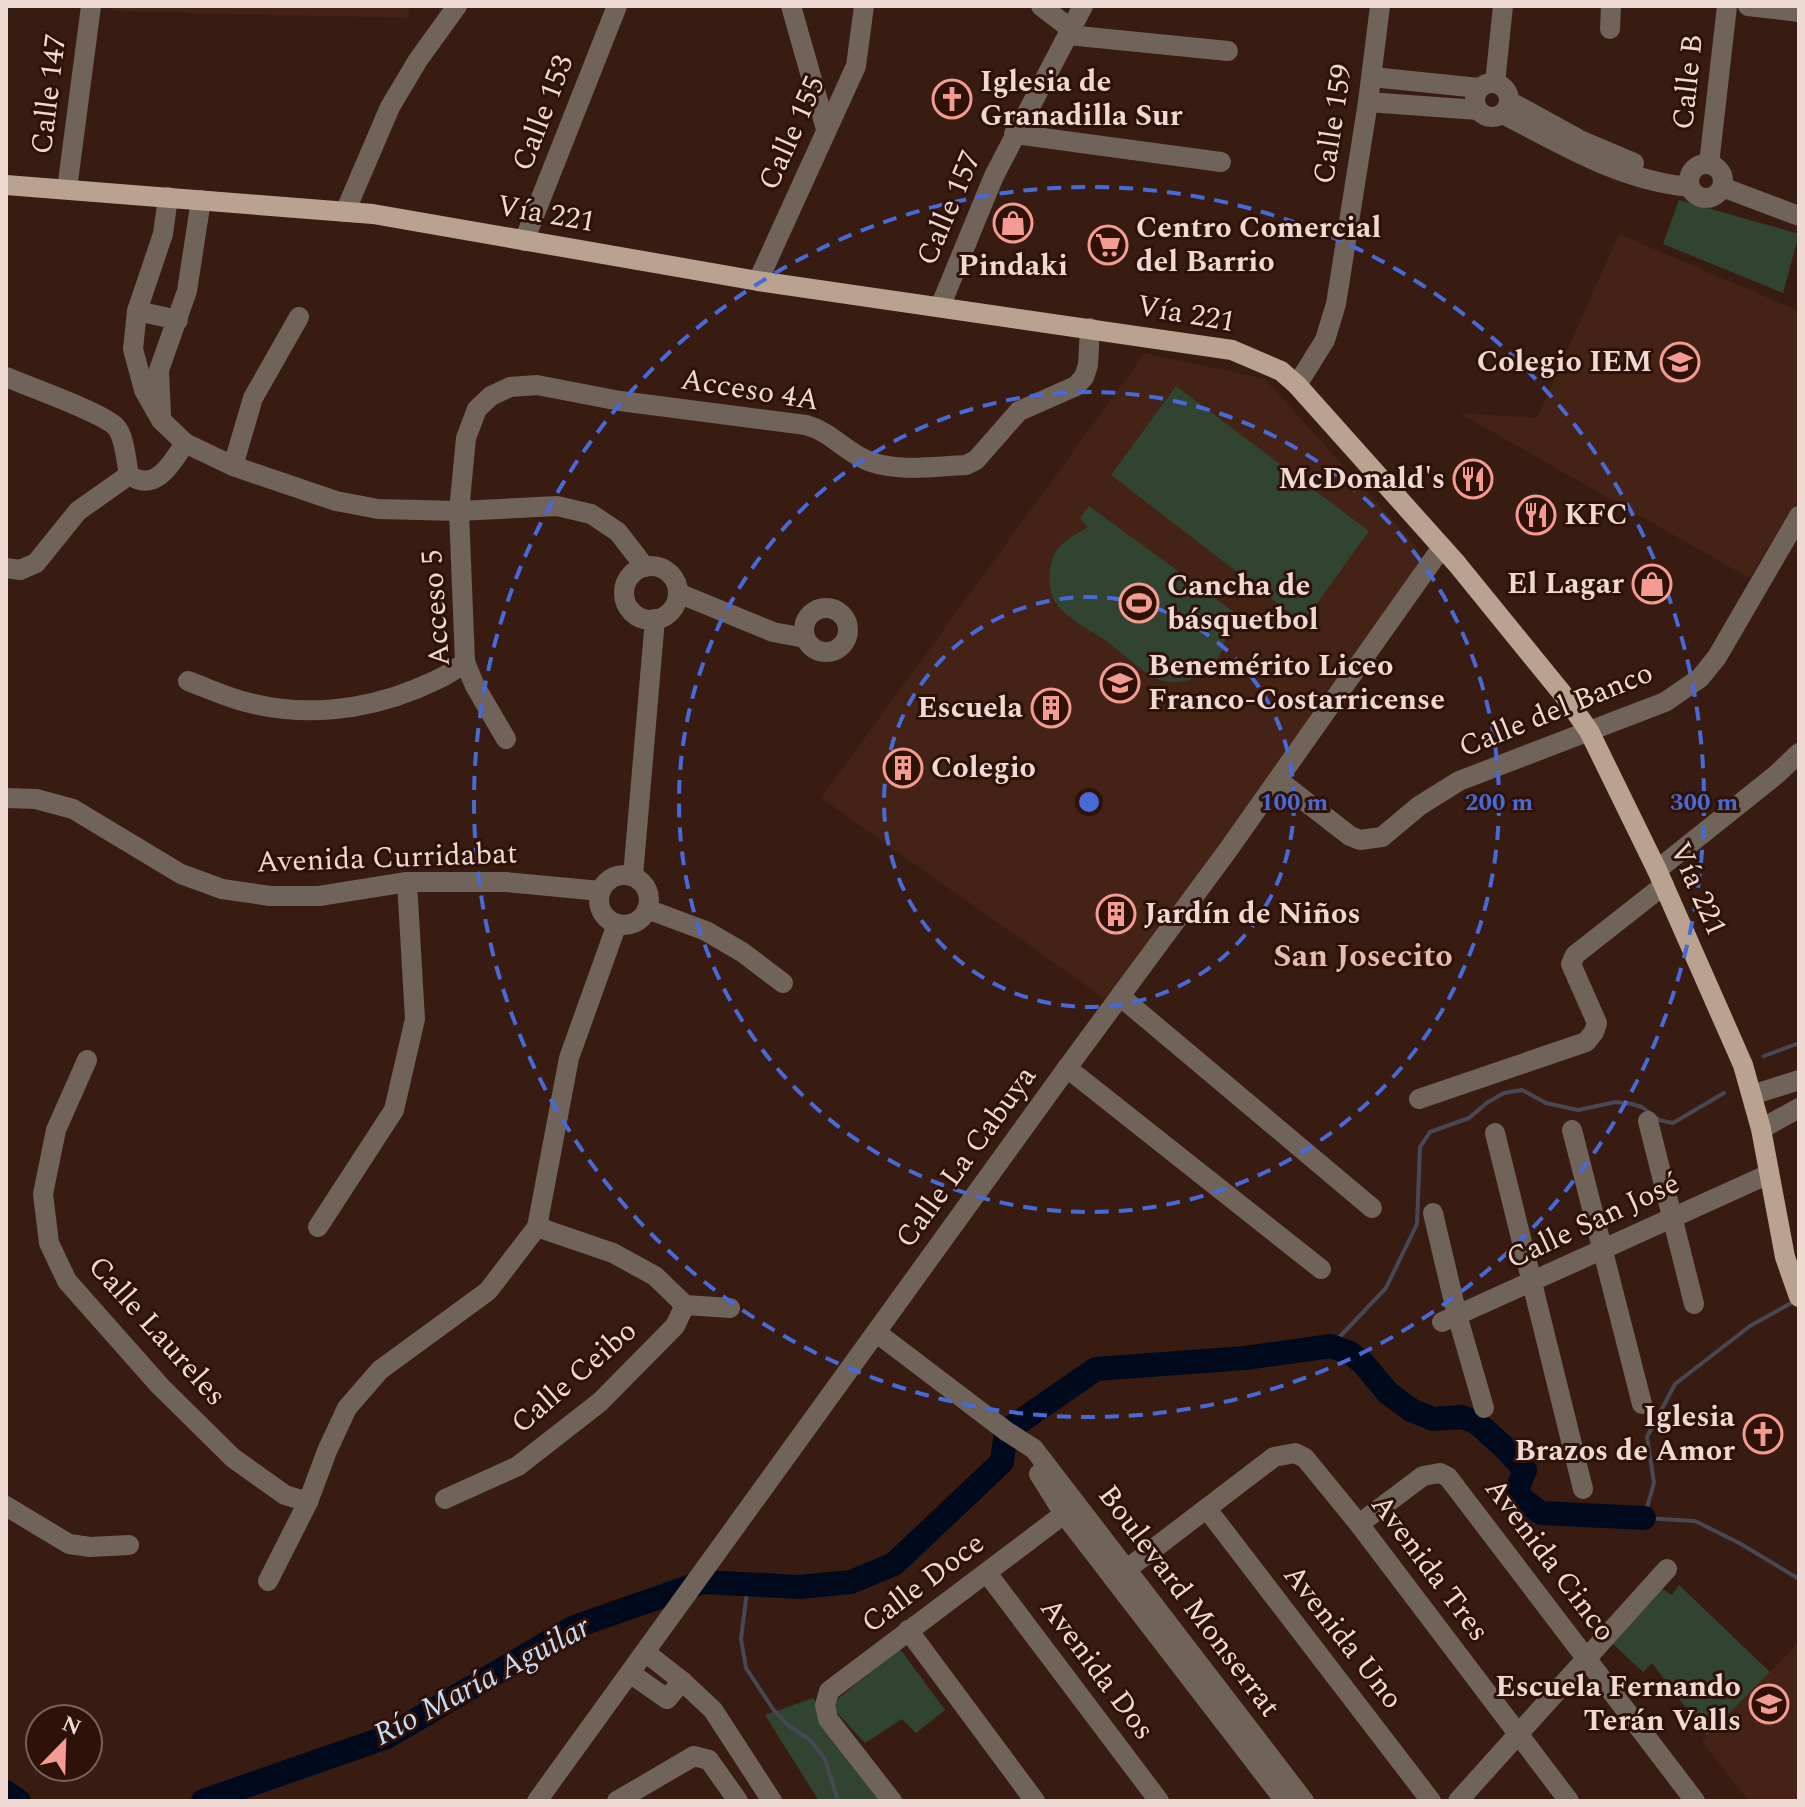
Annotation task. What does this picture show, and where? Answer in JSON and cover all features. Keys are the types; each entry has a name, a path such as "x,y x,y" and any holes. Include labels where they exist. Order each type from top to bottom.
{"main road":[{"name":"Vía 221","path":"6,185 345,212 451,226 758,281 1232,350 1270,365 1297,385 1442,547 1566,698 1589,731 1661,878 1743,1065 1761,1129 1785,1257 1799,1297"}],"street":[{"name":"Calle 147","path":"67,189 91,6"},
{"path":"345,212 390,107 418,60 457,6"},
{"name":"Calle 153","path":"524,241 617,6"},
{"path":"791,6 826,129"},
{"name":"Calle 155","path":"758,281 856,66 864,6"},
{"path":"1041,6 1069,32 1228,51"},
{"name":"Calle 157","path":"940,307 994,176 1083,6"},
{"name":"Calle 159","path":"1297,385 1325,340 1336,304 1372,77 1380,6"},
{"path":"1478,110 1475,103 1487,86 1503,6"},
{"path":"1610,29 1611,6"},
{"name":"Calle B","path":"1709,164 1727,6"},
{"path":"1748,6 1799,12"},
{"path":"1372,77 1503,86 1506,107"},
{"path":"1368,102 1478,110 1490,117 1506,107"},
{"path":"1506,107 1599,164 1630,176 1690,182"},
{"path":"1014,134 1221,162"},
{"path":"1700,164 1717,167 1722,174 1722,187 1716,195 1697,196 1690,182 1700,164"},
{"path":"1722,187 1799,216"},
{"path":"168,197 163,234 137,311 133,349 144,390 161,420 185,443 233,466 336,501 406,512 557,506 591,514 618,532 645,567"},
{"path":"161,420 159,370 187,291 201,200"},
{"path":"137,311 178,320"},
{"path":"233,466 253,398 299,317"},
{"name":"Acceso 4A","path":"459,511 466,438 477,409 491,396 510,387 537,385 620,401 806,425 822,429 856,455 893,466 966,465 976,460 1019,411 1058,391 1076,386 1084,377 1088,365 1090,328"},
{"path":"6,377 100,417 116,427 129,475"},
{"path":"129,475 147,481 167,472 185,443"},
{"path":"6,568 20,570 36,563 78,511 129,475"},
{"name":"Acceso 5","path":"459,511 465,662 475,686 506,739"},
{"name":"Calle del Banco","path":"1278,780 1350,836 1360,840 1382,837 1419,806 1459,781 1665,702 1700,678 1717,657 1799,516"},
{"name":"Calle La Cabuya","path":"537,1801 1278,780 1442,547"},
{"path":"653,566 668,572 677,585 678,593 674,607 663,617 655,619 638,616 626,602 624,593 630,576 653,566"},
{"path":"678,593 773,632 805,638"},
{"path":"633,876 655,619"},
{"path":"188,681 247,703 301,711 356,708 388,700 452,674 465,662"},
{"path":"1419,1099 1586,1042 1597,1023 1571,964 1575,955 1799,753"},
{"name":"Avenida Curridabat","path":"6,798 36,799 73,809 181,874 222,889 270,896 319,896 407,882 506,882 600,891"},
{"path":"633,876 648,894 647,909 638,921 617,924 600,907 600,891 610,879 633,876"},
{"path":"318,1227 394,1110 415,1019 407,882"},
{"path":"647,909 706,931 742,952 783,983"},
{"path":"268,1581 308,1502 347,1408 380,1370 488,1291 537,1227 569,1058 617,924"},
{"path":"1121,997 1372,1208"},
{"name":"Calle Laureles","path":"87,1060 56,1130 43,1194 49,1243 67,1281 160,1386 233,1458 285,1495 308,1502"},
{"path":"1067,1068 1321,1269"},
{"path":"1752,1095 1799,1080"},
{"path":"1761,1129 1799,1108"},
{"path":"1648,1121 1694,1304"},
{"path":"1572,1130 1642,1404"},
{"path":"1495,1133 1583,1489"},
{"name":"Calle San José","path":"1449,1319 1769,1174"},
{"path":"1433,1213 1449,1319 1484,1408"},
{"path":"537,1227 613,1253 655,1276 685,1305 730,1308"},
{"name":"Calle Ceibo","path":"445,1499 518,1466 600,1402 675,1326 685,1305"},
{"name":"Boulevard Monserrat","path":"877,1333 1034,1449 1285,1801"},
{"name":"Boulevard Monserrat","path":"1022,1443 1064,1514 1121,1574 1304,1801"},
{"name":"Avenida Tres","path":"1207,1509 1274,1457 1295,1453 1312,1464 1569,1801"},
{"name":"Avenida Cinco","path":"1359,1524 1423,1476 1440,1473 1455,1483 1695,1801"},
{"path":"6,1506 69,1544 90,1547 129,1545"},
{"path":"1121,1574 1207,1509"},
{"name":"Avenida Uno","path":"1207,1509 1431,1801"},
{"name":"Calle Doce","path":"892,1801 828,1719 825,1705 829,1691 1064,1514"},
{"path":"1458,1801 1667,1569"},
{"name":"Avenida Dos","path":"987,1573 1159,1801"},
{"path":"908,1630 1035,1801"},
{"path":"645,1652 713,1710 772,1801"},
{"path":"630,1673 667,1699 682,1681"},
{"path":"617,1801 694,1756 709,1760 735,1798 759,1780"}],"shaded area":[{"path":"112,6 410,6 408,18 112,11"},
{"name":"Colegio IEM","path":"1619,234 1799,311 1799,499 1749,578 1459,413 1537,418"},
{"name":"Benemérito Liceo Franco-Costarricense","path":"1145,353 1265,379 1415,545 1420,557 1419,568 1108,1001 821,798"},
{"name":"Escuela Fernando Terán Valls","path":"1799,1642 1799,1801 1749,1801 1702,1742"}],"green space":[{"path":"1679,200 1799,234 1783,293 1663,244"},
{"path":"1176,386 1369,531 1303,623 1111,475"},
{"path":"1089,506 1245,620 1236,631 1225,626 1222,651 1206,670 1183,681 1157,679 1058,606 1050,583 1053,557 1062,544 1088,527 1080,518"},
{"path":"1679,1585 1770,1672 1707,1736 1652,1663 1643,1672 1612,1643 1659,1591 1664,1590 1672,1595"},
{"path":"900,1649 945,1710 916,1733 902,1719 865,1743 830,1705"},
{"path":"813,1698 882,1801 819,1801 765,1715"}],"waterway":[{"path":"1764,1056 1799,1043"},
{"path":"1331,1346 1386,1288 1417,1224 1420,1147 1430,1132 1469,1118 1504,1093 1522,1090 1546,1103 1578,1110 1616,1102 1632,1104 1642,1107 1659,1120 1673,1123 1724,1093"},
{"path":"1793,1302 1750,1326 1675,1384 1647,1437 1654,1483 1644,1518 1695,1521 1799,1579"},
{"name":"Río María Aguilar","path":"203,1801 387,1737 574,1627 703,1582 799,1587 851,1582 894,1564 1002,1462 1006,1431 1096,1369 1245,1358 1331,1346 1350,1353 1362,1362 1388,1393 1411,1410 1433,1419 1462,1417 1476,1422 1525,1470 1517,1489 1523,1500 1541,1513 1644,1518"},
{"path":"748,1584 741,1639 746,1668 773,1709 788,1725 810,1740 825,1759 838,1801"},
{"name":"Río María Aguilar","path":"6,1792 19,1801"}],"place":[{"name":"Iglesia de Granadilla Sur","path":"952,99"},
{"name":"Pindaki","path":"1013,223"},
{"name":"Centro Comercial del Barrio","path":"1108,245"},
{"name":"Colegio IEM","path":"1680,362"},
{"name":"McDonald's","path":"1473,479"},
{"name":"KFC","path":"1536,515"},
{"name":"El Lagar","path":"1652,584"},
{"name":"Cancha de básquetbol","path":"1139,603"},
{"name":"Benemérito Liceo Franco-Costarricense","path":"1120,683"},
{"name":"Escuela","path":"1051,708"},
{"name":"Colegio","path":"903,768"},
{"name":"Jardín de Niños","path":"1116,914"},
{"name":"Iglesia Brazos de Amor","path":"1763,1434"},
{"name":"Escuela Fernando Terán Valls","path":"1769,1704"}],"district":[{"name":"San Josecito","path":"1363,956"}]}
